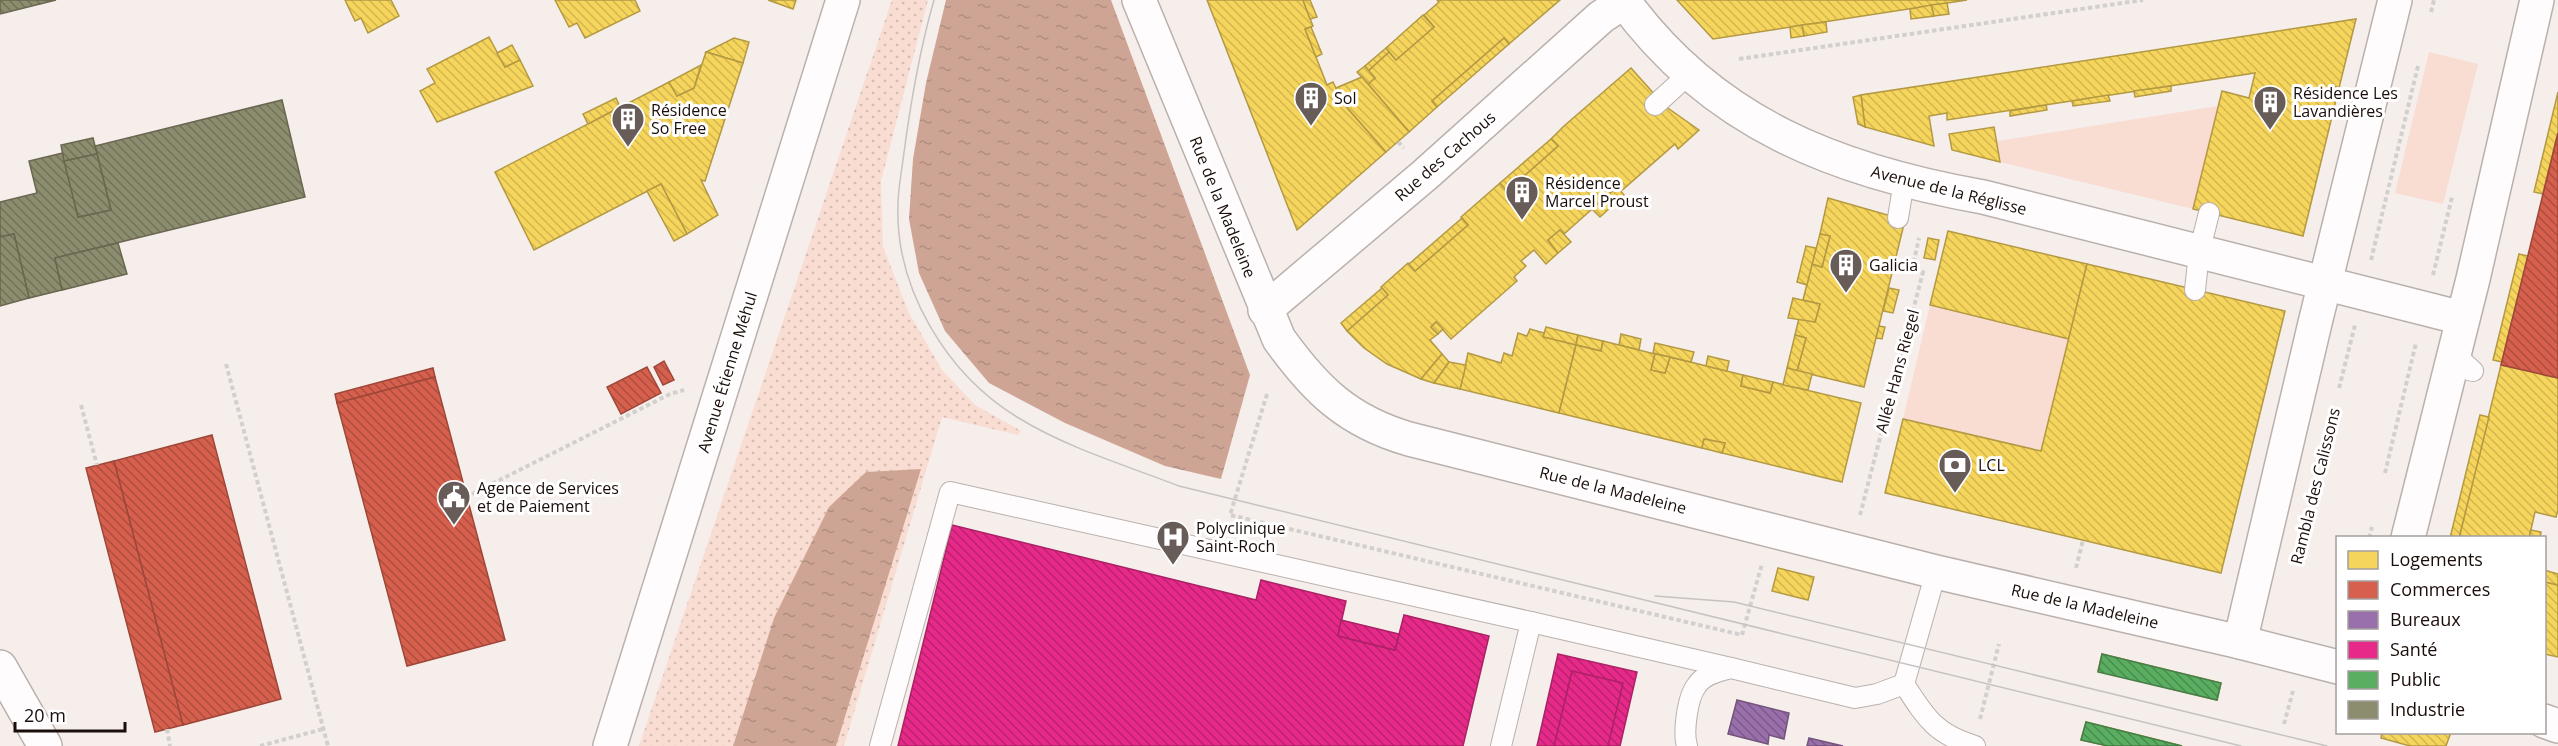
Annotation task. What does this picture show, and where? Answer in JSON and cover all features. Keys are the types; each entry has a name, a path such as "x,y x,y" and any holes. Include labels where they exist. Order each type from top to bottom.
{"street":[{"name":"Avenue Étienne Méhul","path":"610,745 843,0"},
{"name":"Rue de la Madeleine","path":"1139,0 1279,339 1305,375 1334,403 1365,422 1394,435 1936,572 2241,642 2336,667"},
{"path":"2241,642 2395,0"},
{"path":"2408,536 2457,364 2463,318 2536,0"},
{"name":"Rue des Cachous","path":"1266,310 1426,174 1601,17 1624,1"},
{"name":"Avenue de la Réglisse","path":"1624,1 1666,52 1689,74 1722,100 1793,143 1849,165 1918,184 1983,197 2325,285"},
{"path":"2325,285 2463,318"},
{"path":"0,667 45,746"}],"lane":[{"path":"1654,105 1689,74"},
{"path":"1898,218 1918,184"},
{"path":"2195,290 2199,253 2209,213"},
{"path":"880,746 950,492 1531,622 1856,698 1877,694 1904,684"},
{"path":"1904,684 1936,572"},
{"path":"1501,746 1531,622"},
{"path":"1687,746 1686,715 1697,685 1715,671 1731,668"},
{"path":"1904,684 1933,725 1949,737 1975,746"}],"path":[{"path":"1739,59 2143,0"},
{"path":"2429,23 2434,0"},
{"name":"Rambla des Calissons","path":"2339,390 2420,58"},
{"name":"Allée Hans Riegel","path":"1866,554 1874,523 1860,516 1923,272 1912,270 1918,184"},
{"path":"2383,482 2454,191"},
{"path":"226,364 328,746"},
{"path":"472,494 670,394 690,388 720,394"},
{"path":"1267,394 1230,515 1742,635"},
{"path":"81,405 97,465"},
{"path":"2369,536 2372,526"},
{"path":"1731,668 1764,556"},
{"path":"1975,746 1999,644"},
{"path":"2284,724 2294,686"},
{"path":"167,729 170,746"},
{"path":"260,746 323,729"}],"shaded area":[{"path":"892,0 928,0 881,181 883,247 909,313 942,370 975,405 1021,431 1018,435 942,417 844,746 639,746"},
{"path":"2429,52 2478,64 2443,204 2395,193"},
{"path":"2218,106 2193,209 2000,162 1997,141"},
{"path":"1930,305 2069,339 2041,451 1903,419"}],"water":[{"path":"946,0 1111,0 1250,375 1221,479 1165,466 1065,423 989,383 945,331 919,273 909,219 913,159 926,83"},
{"path":"921,469 836,746 733,746 774,618 829,507 866,472"}],"building: Logements":[{"path":"345,0 391,0 399,16 368,33 361,18 355,21"},
{"path":"555,0 635,0 640,11 585,38 577,23 569,27"},
{"path":"768,0 796,0 793,9"},
{"name":"Sol","path":"1207,0 1303,0 1313,26 1305,29 1327,85 1333,82 1343,103 1386,152 1297,230"},
{"path":"1303,0 1310,0 1317,17 1310,19"},
{"name":"Sol","path":"1437,0 1560,0 1509,44 1504,38 1432,101 1437,107 1409,132 1368,84 1375,78 1368,71 1389,52 1396,60 1434,27 1424,15 1439,2"},
{"path":"1677,0 1967,0 1713,39"},
{"path":"1947,3 1949,14 1934,16 1931,5"},
{"path":"1931,5 1934,16 1911,19 1910,9"},
{"path":"1423,15 1434,27 1396,60 1386,48"},
{"name":"Résidence Les Lavandières","path":"2356,19 2339,88 2331,86 2329,98 2336,100 2303,236 2193,209 2222,91 2249,98 2255,73 1947,120 1947,113 1929,116 1934,146 1865,127 1861,95"},
{"path":"1826,22 1827,32 1804,36 1802,25"},
{"path":"1802,25 1804,36 1791,38 1790,27"},
{"path":"1311,27 1322,54 1316,57 1305,29"},
{"path":"489,37 505,67 520,60 533,86 437,122 420,91 435,83 427,69"},
{"path":"734,38 749,42 743,63 706,52"},
{"path":"1504,38 1509,44 1437,107 1432,101"},
{"path":"512,45 520,60 505,67 497,53"},
{"path":"1386,48 1389,52 1368,71 1365,66"},
{"name":"Résidence So Free","path":"706,52 743,63 705,181 701,180 718,215 687,234 661,184 534,250 495,172 669,82 677,96 694,88"},
{"path":"701,65 694,88 677,96 669,82"},
{"path":"1365,66 1375,78 1368,84 1357,72"},
{"name":"Résidence Marcel Proust","path":"1631,68 1665,106 1699,130 1678,149 1675,144 1620,192 1617,187 1564,234 1560,230 1548,240 1558,253 1546,264 1534,250 1521,261 1526,266 1514,277 1517,281 1451,339 1436,322 1431,327 1438,334 1430,340 1442,354 1421,379 1387,364 1364,348 1347,331 1388,295 1381,287 1408,263 1415,271 1468,225 1461,217 1500,183 1507,191 1558,146 1551,139 1564,126"},
{"path":"1362,77 1409,132 1386,152 1343,103 1336,88"},
{"path":"2171,86 2171,91 2135,97 2134,91"},
{"path":"2331,86 2339,88 2336,100 2329,98"},
{"path":"2331,86 2339,88 2336,100 2329,98"},
{"path":"2558,92 2558,132 2543,194 2534,192"},
{"path":"1861,95 1865,127 1858,124 1853,97"},
{"path":"2108,95 2110,101 2073,106 2072,101"},
{"path":"616,98 620,107 588,124 583,114"},
{"path":"2046,105 2047,110 2010,116 2010,111"},
{"path":"1994,127 2000,162 1952,150 1949,134"},
{"path":"1551,139 1558,146 1507,191 1500,183"},
{"path":"661,184 687,234 674,241 647,191"},
{"path":"1617,187 1624,195 1611,207 1604,199"},
{"name":"Galicia","path":"1828,198 1905,220 1864,387 1797,371 1806,338 1795,335 1799,318 1815,322 1820,304 1803,300 1812,264 1822,267 1830,236 1820,234"},
{"path":"1604,199 1611,207 1600,217 1592,209"},
{"path":"1462,218 1468,225 1415,271 1409,264"},
{"path":"1560,230 1571,242 1558,253 1548,240"},
{"path":"1948,231 2087,264 2069,339 1930,305"},
{"path":"1820,234 1830,236 1822,267 1812,264"},
{"path":"1928,238 1939,240 1935,260 1924,258"},
{"path":"1806,246 1816,248 1807,285 1797,282"},
{"path":"2519,254 2528,256 2502,362 2493,360"},
{"path":"2087,264 2285,311 2221,573 1885,493 1903,419 2041,451"},
{"path":"1382,288 1388,295 1347,331 1341,323"},
{"path":"1889,288 1899,290 1893,313 1883,311"},
{"path":"1793,298 1820,304 1815,322 1788,318"},
{"path":"1436,322 1443,329 1438,334 1431,327"},
{"path":"1879,326 1885,327 1882,339 1876,338"},
{"path":"1546,327 1578,335 1576,345 1543,337"},
{"path":"1530,329 1544,333 1543,337 1576,345 1559,413 1460,389 1468,353 1501,363 1504,353 1512,356 1518,333 1527,336"},
{"path":"1621,334 1641,339 1639,350 1619,345"},
{"path":"1578,335 1603,341 1601,351 1576,345"},
{"path":"1795,335 1806,338 1797,371 1787,368"},
{"path":"1603,341 1655,354 1651,370 1665,373 1670,357 1743,375 1741,386 1770,393 1773,382 1861,403 1842,482 1722,453 1725,443 1704,439 1702,448 1559,413 1576,345 1601,351"},
{"path":"1655,343 1694,352 1691,362 1653,353"},
{"path":"1442,354 1449,362 1434,383 1421,379"},
{"path":"1655,354 1670,357 1665,373 1651,370"},
{"path":"1708,356 1729,361 1727,371 1706,366"},
{"path":"1449,362 1466,365 1460,389 1434,383"},
{"path":"2501,365 2558,378 2558,510 2556,517 2535,512 2529,536 2459,536"},
{"path":"1787,368 1812,374 1808,390 1783,385"},
{"path":"1743,375 1773,382 1770,393 1741,386"},
{"path":"2480,415 2489,417 2459,536 2450,536"},
{"path":"1704,439 1725,443 1722,453 1702,448"},
{"path":"2531,530 2541,532 2540,536 2530,536"},
{"path":"1778,568 1814,577 1808,600 1772,591"},
{"path":"2546,571 2558,574 2558,585 2546,582"},
{"path":"2546,582 2558,585 2558,657 2546,654"},
{"path":"2102,654 2221,683 2217,700 2098,671"},
{"path":"2086,722 2182,746 2108,746 2081,740"},
{"path":"2382,734 2450,734 2446,746 2410,746 2381,738"}],"building: Commerces":[{"path":"2558,133 2558,378 2501,365"},
{"path":"664,361 674,380 663,385 654,367"},
{"path":"647,367 661,393 621,414 607,387"},
{"path":"433,368 435,377 337,403 335,394"},
{"path":"435,377 505,640 407,666 337,403"},
{"path":"212,435 281,699 183,725 114,461"},
{"path":"114,461 183,725 155,732 86,468"}],"building: Bureaux":[{"path":"1737,700 1789,713 1784,739 1769,735 1768,744 1728,734"},
{"path":"1809,738 1843,746 1807,746"}],"building: Santé":[{"path":"952,525 1256,600 1261,580 1346,601 1338,636 1395,650 1404,615 1489,636 1463,746 898,746"},
{"path":"1341,620 1399,634 1395,650 1338,636"},
{"path":"1558,654 1637,672 1620,746 1537,746"},
{"path":"1572,671 1623,683 1608,746 1554,746"}],"building: Public":[{"path":"2102,654 2221,683 2217,700 2098,672"},
{"path":"2086,722 2182,746 2108,746 2081,740"}],"building: Industrie":[{"path":"0,0 56,0 0,14"},
{"path":"282,100 305,197 55,258 62,290 29,298 14,234 0,237 0,202 37,193 29,161 63,153 78,217 111,210 95,146"},
{"path":"93,138 97,154 64,161 61,145"},
{"path":"97,154 111,210 78,217 64,161"},
{"path":"14,234 29,298 0,306 0,237"},
{"path":"118,243 127,274 62,290 55,258"}],"tram line":[{"path":"934,0 915,79 899,188 899,236 905,268 930,326 968,378 992,399 1036,428 1096,455 1179,486 2241,746"},
{"path":"1655,596 1734,602 2327,746"}],"place":[{"name":"Sol","path":"1311,127"},
{"name":"Résidence Les Lavandières","path":"2270,131"},
{"name":"Résidence So Free","path":"628,148"},
{"name":"Résidence Marcel Proust","path":"1522,221"},
{"name":"Galicia","path":"1846,294"},
{"name":"LCL","path":"1955,494"},
{"name":"Agence de Services et de Paiement","path":"454,526"},
{"name":"Polyclinique Saint-Roch","path":"1173,566"}]}
